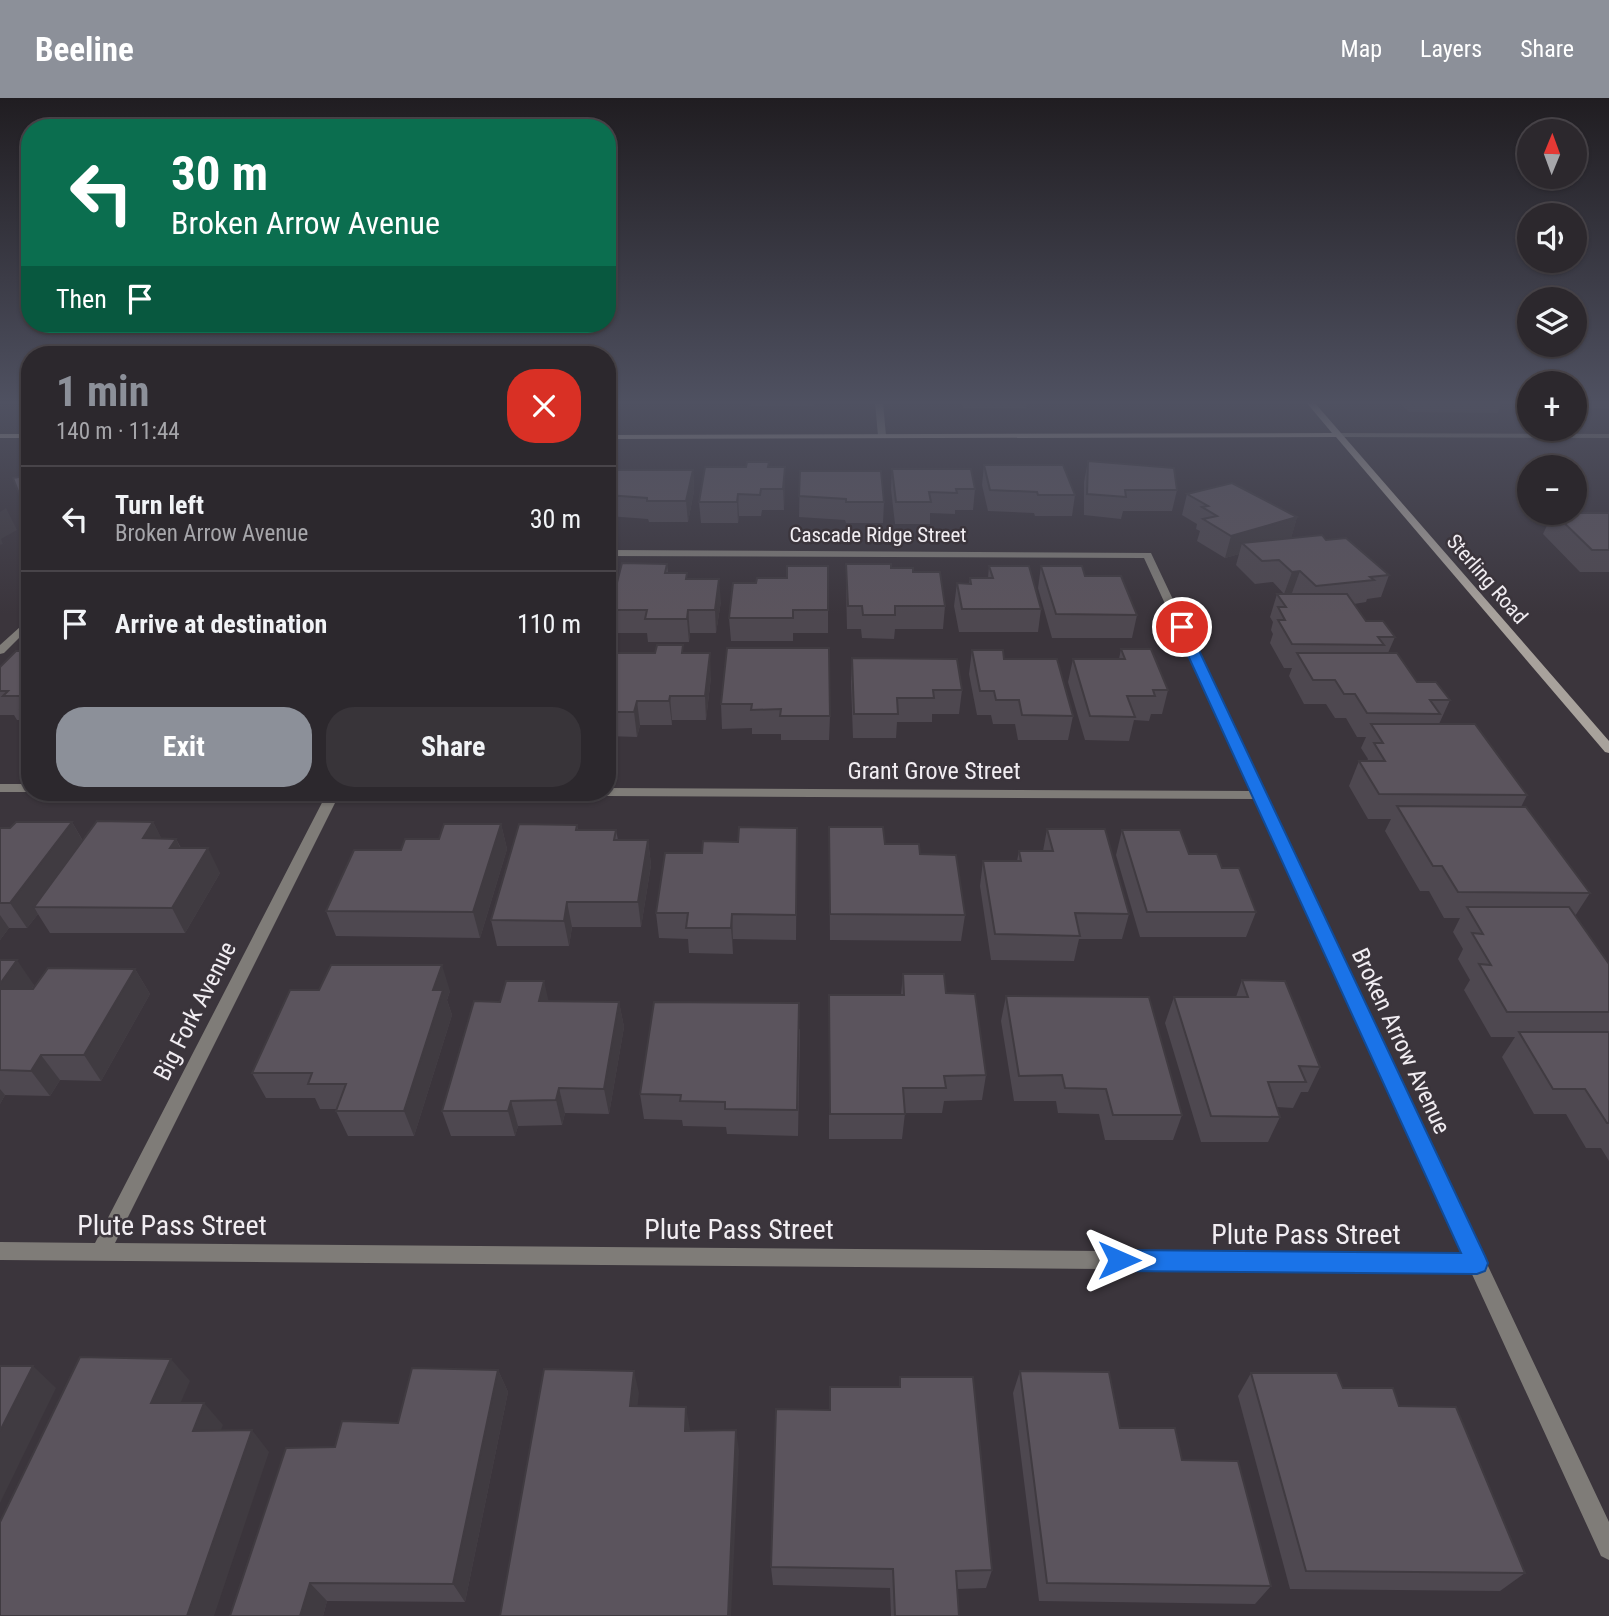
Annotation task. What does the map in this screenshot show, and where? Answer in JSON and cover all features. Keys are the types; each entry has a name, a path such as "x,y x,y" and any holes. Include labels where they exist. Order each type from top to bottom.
{"street":[{"name":"Sterling Road","path":"1370,473 1609,749"},
{"name":"Cascade Ridge Street","path":"616,553 1148,555"},
{"name":"Broken Arrow Avenue","path":"1148,555 1609,1548"},
{"path":"0,651 21,630"},
{"path":"0,788 21,788"},
{"name":"Grant Grove Street","path":"616,792 1260,795"},
{"name":"Big Fork Avenue","path":"100,1252 330,801"},
{"name":"Plute Pass Street","path":"0,1251 1477,1263"}],"building":[{"path":"616,473 692,473 686,501 647,501 647,498 616,496"},
{"path":"704,473 784,473 783,489 761,489 760,495 738,494 737,502 699,502"},
{"path":"800,473 881,473 884,502 846,502 846,499 799,496"},
{"path":"892,473 972,473 975,489 956,489 957,493 929,492 931,502 896,502"},
{"path":"986,473 1066,473 1075,495 1038,495 1037,492 990,490"},
{"path":"1088,473 1175,473 1177,490 1125,490 1126,497 1087,494"},
{"path":"21,477 21,499 13,478"},
{"path":"1232,483 1297,517 1231,536 1203,519 1217,516 1202,507 1208,506 1187,494"},
{"path":"1587,513 1609,513 1609,550 1592,550 1566,525 1587,525"},
{"path":"1322,535 1326,540 1346,538 1389,575 1370,577 1374,580 1316,586 1300,571 1292,572 1279,560 1262,561 1242,543"},
{"path":"622,563 667,564 665,573 687,573 686,579 719,579 715,610 688,610 687,619 645,619 647,610 616,610 616,586"},
{"path":"846,564 891,564 891,568 913,568 913,572 940,572 945,606 895,606 895,615 863,615 862,606 848,606"},
{"path":"787,566 828,566 828,610 793,610 793,618 729,618 733,583 756,583 757,578 787,578"},
{"path":"989,566 1029,566 1041,609 962,609 957,583 971,584 970,578 993,578"},
{"path":"1041,566 1082,566 1085,576 1121,576 1137,615 1056,614"},
{"path":"1277,594 1347,594 1366,621 1383,621 1395,637 1378,637 1384,645 1292,644 1278,620 1285,620 1278,607 1286,607"},
{"path":"657,645 683,645 682,653 710,653 705,696 670,696 669,701 637,701 634,712 616,712 616,653 655,653"},
{"path":"727,648 829,648 830,716 780,716 781,709 751,710 752,704 721,704"},
{"path":"1121,649 1151,649 1168,690 1153,690 1155,696 1127,696 1135,717 1090,716 1073,659 1125,659"},
{"path":"972,650 1003,650 1004,659 1057,659 1073,716 1022,715 1019,700 996,700 994,691 980,691"},
{"path":"16,651 21,651 21,696 3,696 8,691 0,691 0,667"},
{"path":"1297,653 1397,653 1417,682 1436,682 1450,700 1430,700 1440,714 1367,713 1355,694 1344,694 1335,680 1313,680"},
{"path":"852,658 957,659 962,690 933,690 934,698 897,698 898,714 854,714"},
{"path":"1371,724 1475,724 1527,795 1379,794 1359,761 1385,761 1374,743 1383,743"},
{"path":"1397,806 1526,807 1590,893 1458,892 1442,866 1433,866"},
{"path":"97,821 153,822 143,838 176,839 170,848 208,848 172,908 34,907"},
{"path":"16,822 72,822 10,903 0,903 0,828 10,828"},
{"path":"444,824 501,824 473,912 326,911 354,850 401,850 405,839 439,839"},
{"path":"519,824 577,825 576,830 616,830 614,840 648,840 638,902 567,902 564,921 491,920"},
{"path":"739,827 797,828 796,915 732,914 731,928 686,928 688,913 656,913 665,853 702,853 703,841 738,842"},
{"path":"829,827 883,827 885,844 919,844 920,854 956,855 965,915 830,914"},
{"path":"1047,829 1105,829 1129,914 1075,913 1080,936 995,934 983,861 1021,861 1019,851 1053,851"},
{"path":"1122,830 1180,830 1189,854 1217,854 1222,868 1239,868 1256,912 1147,912"},
{"path":"1467,907 1569,907 1609,964 1609,1012 1507,1012 1479,964 1491,965 1472,933 1483,934"},
{"path":"0,960 17,960 0,984"},
{"path":"331,965 442,965 433,990 443,990 404,1111 336,1111 346,1084 308,1084 312,1073 252,1073 290,990 319,990"},
{"path":"48,968 135,969 84,1055 41,1055 31,1071 0,1070 0,989 33,989"},
{"path":"903,974 944,974 946,993 975,994 986,1075 944,1076 946,1088 903,1088 905,1114 830,1114 829,995 904,995"},
{"path":"1242,980 1285,981 1320,1067 1299,1066 1306,1082 1268,1082 1280,1117 1211,1116 1174,997 1248,997"},
{"path":"506,981 544,981 539,1001 619,1002 604,1089 559,1088 556,1100 511,1101 508,1111 442,1111 474,1001 500,1002"},
{"path":"1006,996 1149,997 1182,1115 1113,1115 1106,1089 1065,1088 1062,1075 1019,1076"},
{"path":"654,1002 799,1003 797,1110 725,1109 725,1102 680,1101 681,1095 640,1094"},
{"path":"1519,1032 1609,1032 1609,1123 1585,1089 1553,1089"},
{"path":"80,1357 171,1359 151,1403 204,1403 193,1431 252,1430 187,1616 0,1616 0,1522"},
{"path":"0,1366 33,1366 0,1431"},
{"path":"412,1368 498,1370 453,1584 310,1583 300,1616 230,1616 286,1448 335,1447 342,1421 398,1423"},
{"path":"544,1369 634,1371 630,1406 686,1407 685,1431 736,1430 728,1616 500,1616"},
{"path":"1020,1371 1109,1372 1120,1428 1175,1428 1182,1460 1238,1461 1271,1586 1047,1583"},
{"path":"1251,1373 1337,1373 1343,1388 1393,1388 1399,1406 1456,1407 1525,1573 1306,1571"},
{"path":"900,1377 973,1377 992,1570 956,1571 959,1616 895,1616 893,1569 771,1567 776,1409 830,1410 830,1387 900,1387"}],"route":[{"path":"1119,1260 1477,1263 1182,627"}]}
